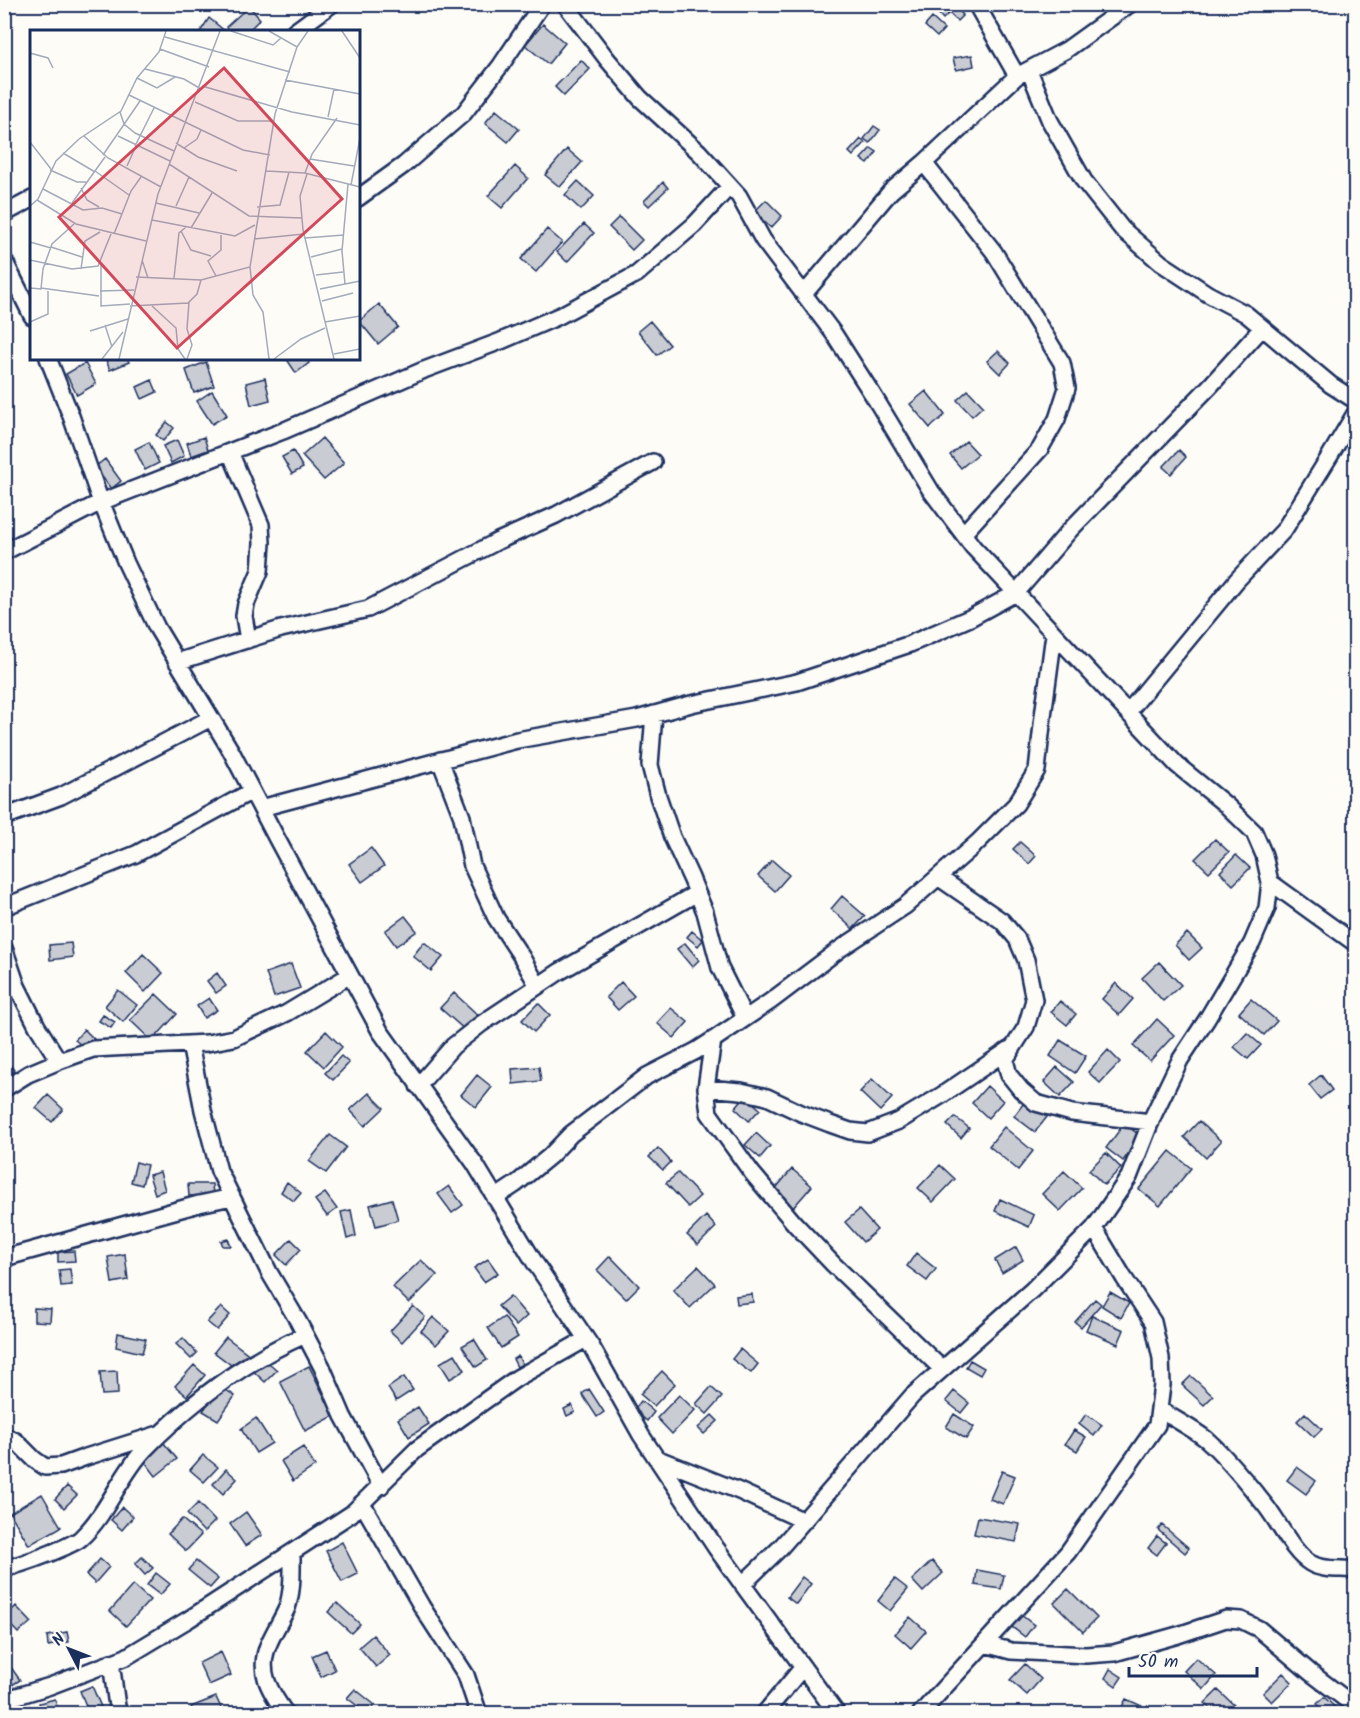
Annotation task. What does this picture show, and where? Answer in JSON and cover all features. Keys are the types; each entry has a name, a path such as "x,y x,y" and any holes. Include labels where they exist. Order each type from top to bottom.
{"street":[{"path":"297,30 332,4"},
{"path":"360,197 404,165 464,113 542,4"},
{"path":"565,4 640,98 699,152 739,196 763,240 847,354 931,491 973,547 1177,765 1254,832 1264,855 1270,882 1266,908 1252,943 1180,1060 1129,1176 1094,1228 1032,1290 912,1396 780,1548 743,1584"},
{"path":"976,4 1023,73 1084,181 1122,229 1161,263 1208,294 1246,314 1330,385 1356,401"},
{"path":"804,294 891,191 1023,73 1066,50 1130,4"},
{"path":"924,163 994,252 1062,363 1067,388 1057,419 1040,449 963,534"},
{"path":"4,552 101,502 283,431 424,370 559,316 637,273 694,225 730,186"},
{"path":"4,214 30,200"},
{"path":"4,260 30,312"},
{"path":"261,808 517,740 654,714 797,682 910,644 972,617 1016,593 1070,530 1210,386 1262,328"},
{"path":"49,360 101,502 126,563 157,628 231,751 380,1031 475,1164 535,1263 586,1339 641,1435 716,1548 837,1713"},
{"path":"1128,712 1237,580 1284,530 1356,412"},
{"path":"230,452 261,525 260,571 246,603 244,616 248,640"},
{"path":"177,662 281,629 368,609 498,541 556,515 653,462"},
{"path":"495,1198 550,1156 571,1134 647,1076 713,1040 771,1001 840,949 905,906 977,843 1016,804 1037,770 1054,634"},
{"path":"654,714 650,765 672,837 705,912 720,968 745,1018"},
{"path":"4,817 61,796 211,718"},
{"path":"440,760 462,817 472,866 496,918 538,986"},
{"path":"4,907 136,855 252,791"},
{"path":"938,877 1002,921 1017,939 1026,960 1034,1000 1026,1027 1005,1060 1009,1075 1021,1090 1036,1102 1071,1113 1151,1122"},
{"path":"1270,882 1356,944"},
{"path":"418,1086 453,1046 481,1024 605,945 697,893"},
{"path":"4,948 17,986 58,1061"},
{"path":"4,1089 28,1074 93,1049 207,1043 234,1038 286,1013 350,975"},
{"path":"713,1040 706,1088 709,1113 752,1173 795,1224 942,1369"},
{"path":"190,1044 203,1110 219,1171 269,1272 322,1366 343,1416 381,1486"},
{"path":"706,1088 741,1091 767,1097 840,1128 868,1133 908,1116 1013,1047"},
{"path":"4,1258 232,1197"},
{"path":"920,1713 1068,1552 1157,1425 1162,1385 1161,1358 1154,1322 1094,1228"},
{"path":"4,1569 49,1555 80,1540 101,1514 120,1482 144,1451 162,1433 204,1395 267,1354 305,1335"},
{"path":"4,1700 50,1686 126,1657 189,1619 351,1514 417,1449 517,1378 586,1339"},
{"path":"1159,1409 1206,1439 1268,1510 1302,1557 1312,1564 1356,1570"},
{"path":"4,1436 16,1441 45,1467 61,1466 162,1433"},
{"path":"656,1458 739,1491 804,1521"},
{"path":"362,1503 422,1606 466,1675 481,1712"},
{"path":"286,1713 272,1695 262,1661 287,1606 292,1587 292,1552"},
{"path":"985,1644 1011,1651 1086,1655 1114,1653 1227,1619 1241,1620 1259,1629 1356,1707"},
{"path":"111,1662 118,1713"},
{"path":"764,1713 803,1667"}],"building":[{"path":"221,4 235,4 228,12"},
{"path":"424,4 438,4 426,10"},
{"path":"943,4 953,4 963,15 957,21 949,13 943,19 936,11"},
{"path":"249,6 260,19 249,30 228,30 226,27"},
{"path":"209,18 224,30 201,30"},
{"path":"932,18 944,29 937,37 925,26"},
{"path":"543,24 565,43 548,64 525,45"},
{"path":"972,55 974,66 956,70 953,58"},
{"path":"581,60 590,69 564,96 555,87"},
{"path":"496,110 519,129 508,142 485,123"},
{"path":"874,126 880,130 870,143 864,139"},
{"path":"861,139 865,143 853,156 849,152"},
{"path":"871,148 877,152 868,164 861,159"},
{"path":"567,149 582,162 560,187 545,175"},
{"path":"515,166 528,178 502,208 488,196"},
{"path":"578,181 594,196 581,210 565,195"},
{"path":"663,182 668,188 649,206 644,201"},
{"path":"766,200 782,216 771,228 754,212"},
{"path":"619,217 642,240 632,250 609,227"},
{"path":"584,224 594,233 567,262 557,252"},
{"path":"547,229 562,242 536,272 521,259"},
{"path":"379,304 398,327 378,344 360,320"},
{"path":"650,321 670,345 657,355 638,331"},
{"path":"998,351 1010,363 1000,374 987,361"},
{"path":"106,360 128,360 129,362 110,370"},
{"path":"287,360 307,360 309,363 296,373"},
{"path":"206,362 214,386 194,393 186,370"},
{"path":"85,363 96,384 77,395 66,374"},
{"path":"265,378 270,400 251,405 246,383"},
{"path":"152,380 157,392 142,399 137,387"},
{"path":"968,390 983,406 972,416 957,400"},
{"path":"212,391 227,415 212,424 197,401"},
{"path":"926,391 945,415 930,428 910,404"},
{"path":"167,422 174,428 163,441 156,435"},
{"path":"204,437 208,450 191,456 187,443"},
{"path":"322,438 344,463 324,480 302,456"},
{"path":"177,440 184,456 171,463 163,446"},
{"path":"966,441 978,454 961,468 950,455"},
{"path":"149,442 159,463 145,470 135,449"},
{"path":"1179,450 1186,457 1171,474 1163,467"},
{"path":"293,451 303,468 292,474 282,457"},
{"path":"105,459 121,481 111,489 95,467"},
{"path":"1215,839 1229,852 1209,872 1195,859"},
{"path":"1020,842 1036,856 1029,864 1013,849"},
{"path":"371,848 384,866 362,882 349,864"},
{"path":"1236,855 1250,868 1233,885 1220,872"},
{"path":"772,860 789,875 775,891 758,876"},
{"path":"842,896 865,916 853,929 831,909"},
{"path":"405,916 417,931 396,946 385,931"},
{"path":"692,931 703,940 698,946 687,937"},
{"path":"1187,933 1202,948 1189,960 1175,945"},
{"path":"424,942 443,957 431,971 413,956"},
{"path":"71,943 73,957 50,960 49,945"},
{"path":"685,943 699,960 692,967 677,949"},
{"path":"143,954 163,973 145,992 126,973"},
{"path":"1159,962 1181,985 1163,1001 1142,978"},
{"path":"291,964 300,988 274,997 266,973"},
{"path":"217,973 226,986 216,993 207,981"},
{"path":"621,982 634,996 618,1010 606,997"},
{"path":"1116,983 1133,999 1119,1015 1102,999"},
{"path":"118,990 137,1005 123,1022 105,1006"},
{"path":"454,993 479,1016 466,1031 440,1008"},
{"path":"156,994 177,1014 152,1041 130,1020"},
{"path":"209,998 217,1010 204,1018 197,1006"},
{"path":"1251,999 1277,1021 1264,1035 1239,1013"},
{"path":"1060,1001 1076,1014 1067,1025 1051,1012"},
{"path":"538,1003 550,1015 534,1032 522,1020"},
{"path":"671,1008 688,1022 674,1038 657,1023"},
{"path":"103,1015 115,1022 111,1028 99,1021"},
{"path":"1157,1019 1174,1035 1150,1061 1133,1046"},
{"path":"84,1029 95,1040 87,1050 75,1040"},
{"path":"326,1031 342,1047 324,1067 307,1051"},
{"path":"1247,1033 1261,1045 1248,1059 1234,1047"},
{"path":"1060,1040 1086,1056 1075,1073 1050,1056"},
{"path":"1108,1050 1120,1062 1100,1083 1088,1072"},
{"path":"341,1056 349,1063 333,1080 325,1073"},
{"path":"4,1057 14,1070 4,1077"},
{"path":"539,1067 541,1081 513,1084 512,1069"},
{"path":"1057,1067 1074,1082 1060,1097 1044,1082"},
{"path":"477,1075 492,1087 476,1107 461,1095"},
{"path":"1321,1075 1332,1090 1320,1099 1309,1085"},
{"path":"872,1079 892,1098 880,1111 860,1092"},
{"path":"987,1086 1003,1101 988,1118 972,1103"},
{"path":"369,1093 384,1108 365,1126 350,1110"},
{"path":"48,1095 63,1109 52,1122 36,1108"},
{"path":"745,1096 760,1109 749,1121 735,1108"},
{"path":"1026,1100 1047,1117 1035,1132 1014,1116"},
{"path":"955,1117 969,1128 961,1138 947,1125"},
{"path":"1199,1121 1221,1141 1206,1158 1184,1137"},
{"path":"1124,1124 1141,1136 1123,1161 1106,1148"},
{"path":"1004,1127 1033,1151 1018,1170 989,1146"},
{"path":"756,1133 770,1146 760,1158 745,1145"},
{"path":"330,1135 346,1147 326,1173 309,1161"},
{"path":"658,1148 671,1162 663,1170 649,1157"},
{"path":"1170,1151 1191,1168 1160,1206 1139,1189"},
{"path":"1106,1153 1121,1168 1104,1185 1089,1170"},
{"path":"136,1162 147,1165 142,1185 131,1182"},
{"path":"940,1165 955,1179 933,1202 918,1188"},
{"path":"792,1169 812,1186 791,1210 771,1194"},
{"path":"1064,1171 1082,1188 1060,1211 1042,1194"},
{"path":"160,1172 165,1190 155,1194 149,1175"},
{"path":"678,1173 700,1196 688,1207 666,1183"},
{"path":"287,1182 301,1193 294,1201 281,1192"},
{"path":"188,1184 212,1184 213,1195 189,1196"},
{"path":"449,1186 463,1205 452,1213 438,1194"},
{"path":"325,1193 337,1209 327,1216 315,1200"},
{"path":"392,1199 398,1220 376,1226 370,1205"},
{"path":"1000,1199 1034,1215 1029,1227 995,1211"},
{"path":"351,1210 356,1236 347,1239 341,1212"},
{"path":"859,1210 877,1230 863,1242 845,1222"},
{"path":"706,1216 716,1227 698,1245 687,1235"},
{"path":"228,1239 231,1246 223,1246 221,1241"},
{"path":"291,1239 301,1249 286,1265 276,1255"},
{"path":"1016,1247 1023,1260 1002,1273 995,1260"},
{"path":"74,1251 75,1261 58,1262 58,1252"},
{"path":"916,1253 936,1269 927,1281 907,1266"},
{"path":"125,1254 128,1280 112,1283 108,1257"},
{"path":"610,1256 639,1286 626,1299 597,1270"},
{"path":"488,1259 498,1273 484,1282 474,1268"},
{"path":"421,1260 437,1275 409,1303 393,1287"},
{"path":"698,1266 715,1284 690,1308 673,1290"},
{"path":"70,1269 72,1285 61,1286 59,1270"},
{"path":"1110,1292 1129,1303 1121,1318 1102,1306"},
{"path":"752,1294 753,1302 737,1304 736,1296"},
{"path":"510,1296 527,1316 516,1326 498,1306"},
{"path":"1095,1299 1101,1304 1081,1327 1075,1322"},
{"path":"413,1306 425,1317 402,1342 390,1331"},
{"path":"221,1307 230,1315 217,1330 207,1322"},
{"path":"34,1308 51,1309 50,1322 34,1321"},
{"path":"1092,1316 1124,1330 1118,1344 1086,1330"},
{"path":"433,1317 449,1331 436,1345 421,1331"},
{"path":"504,1317 518,1337 501,1348 488,1328"},
{"path":"118,1333 146,1339 142,1353 116,1347"},
{"path":"226,1337 251,1356 239,1371 214,1352"},
{"path":"183,1338 197,1353 191,1359 176,1344"},
{"path":"474,1339 487,1360 476,1367 462,1346"},
{"path":"740,1349 758,1364 751,1373 732,1359"},
{"path":"455,1354 465,1370 450,1379 440,1363"},
{"path":"518,1356 522,1364 517,1367 513,1359"},
{"path":"263,1358 277,1370 265,1382 252,1370"},
{"path":"970,1360 984,1368 980,1375 966,1367"},
{"path":"194,1365 205,1375 187,1396 175,1386"},
{"path":"309,1366 334,1416 305,1431 280,1381"},
{"path":"117,1371 118,1394 102,1395 100,1372"},
{"path":"662,1371 675,1384 654,1406 640,1394"},
{"path":"1191,1376 1213,1396 1204,1405 1182,1385"},
{"path":"404,1377 413,1390 396,1401 388,1388"},
{"path":"220,1386 235,1396 218,1420 203,1411"},
{"path":"711,1387 722,1397 707,1414 696,1404"},
{"path":"589,1389 604,1412 597,1417 582,1394"},
{"path":"954,1391 969,1403 961,1413 946,1401"},
{"path":"679,1395 695,1410 672,1434 657,1418"},
{"path":"641,1401 654,1412 647,1421 634,1410"},
{"path":"572,1405 575,1412 567,1416 564,1409"},
{"path":"418,1407 429,1424 409,1437 398,1419"},
{"path":"1305,1413 1322,1429 1314,1437 1297,1421"},
{"path":"954,1414 974,1427 966,1439 946,1427"},
{"path":"1086,1414 1102,1425 1094,1436 1079,1424"},
{"path":"712,1415 718,1421 704,1434 698,1428"},
{"path":"256,1418 272,1443 256,1453 241,1429"},
{"path":"1074,1430 1086,1437 1077,1451 1065,1444"},
{"path":"163,1442 177,1459 156,1476 142,1458"},
{"path":"303,1447 315,1466 293,1481 281,1461"},
{"path":"203,1455 218,1467 204,1482 190,1470"},
{"path":"1297,1467 1316,1481 1306,1494 1287,1480"},
{"path":"226,1469 237,1479 223,1494 213,1484"},
{"path":"1002,1471 1015,1476 1003,1504 990,1499"},
{"path":"67,1486 77,1495 64,1508 55,1499"},
{"path":"42,1494 61,1527 29,1545 10,1513"},
{"path":"198,1503 215,1521 204,1532 187,1514"},
{"path":"122,1507 133,1517 122,1530 111,1520"},
{"path":"246,1512 262,1535 245,1546 230,1524"},
{"path":"978,1517 1020,1524 1016,1542 974,1534"},
{"path":"182,1519 201,1535 186,1551 168,1534"},
{"path":"1162,1525 1189,1548 1185,1553 1158,1530"},
{"path":"1157,1536 1166,1543 1157,1555 1148,1548"},
{"path":"342,1542 358,1574 342,1582 326,1551"},
{"path":"142,1557 153,1568 145,1575 135,1564"},
{"path":"100,1559 109,1567 95,1583 86,1575"},
{"path":"196,1561 218,1579 210,1588 188,1570"},
{"path":"932,1561 943,1573 923,1592 912,1580"},
{"path":"977,1570 1004,1575 1001,1589 975,1585"},
{"path":"156,1573 170,1584 160,1595 147,1585"},
{"path":"802,1577 811,1584 796,1604 787,1597"},
{"path":"895,1579 908,1589 890,1611 878,1601"},
{"path":"133,1585 150,1600 126,1626 110,1611"},
{"path":"1068,1589 1097,1618 1083,1632 1054,1603"},
{"path":"337,1603 360,1624 351,1633 328,1612"},
{"path":"16,1606 31,1622 18,1633 4,1618"},
{"path":"1021,1615 1034,1625 1025,1637 1012,1627"},
{"path":"910,1617 926,1631 911,1648 895,1634"},
{"path":"67,1632 69,1642 48,1646 47,1636"},
{"path":"373,1635 390,1655 376,1667 359,1647"},
{"path":"326,1650 335,1670 321,1677 312,1656"},
{"path":"221,1652 231,1675 209,1685 199,1663"},
{"path":"1196,1658 1216,1675 1204,1689 1184,1671"},
{"path":"5,1659 20,1680 9,1687 4,1681"},
{"path":"1025,1664 1041,1679 1027,1695 1010,1680"},
{"path":"1110,1669 1122,1677 1116,1686 1105,1678"},
{"path":"1283,1673 1292,1682 1272,1702 1263,1693"},
{"path":"92,1686 101,1707 89,1713 80,1691"},
{"path":"355,1689 375,1705 368,1714 347,1698"},
{"path":"1218,1690 1236,1707 1229,1714 1216,1714 1205,1703"},
{"path":"216,1697 222,1710 213,1714 194,1714 191,1707"},
{"path":"1324,1697 1338,1710 1334,1714 1326,1714 1317,1704"},
{"path":"55,1699 59,1714 42,1714 39,1703"},
{"path":"1126,1699 1142,1706 1138,1714 1131,1714 1121,1709"},
{"path":"1297,1708 1303,1714 1292,1714"}]}
